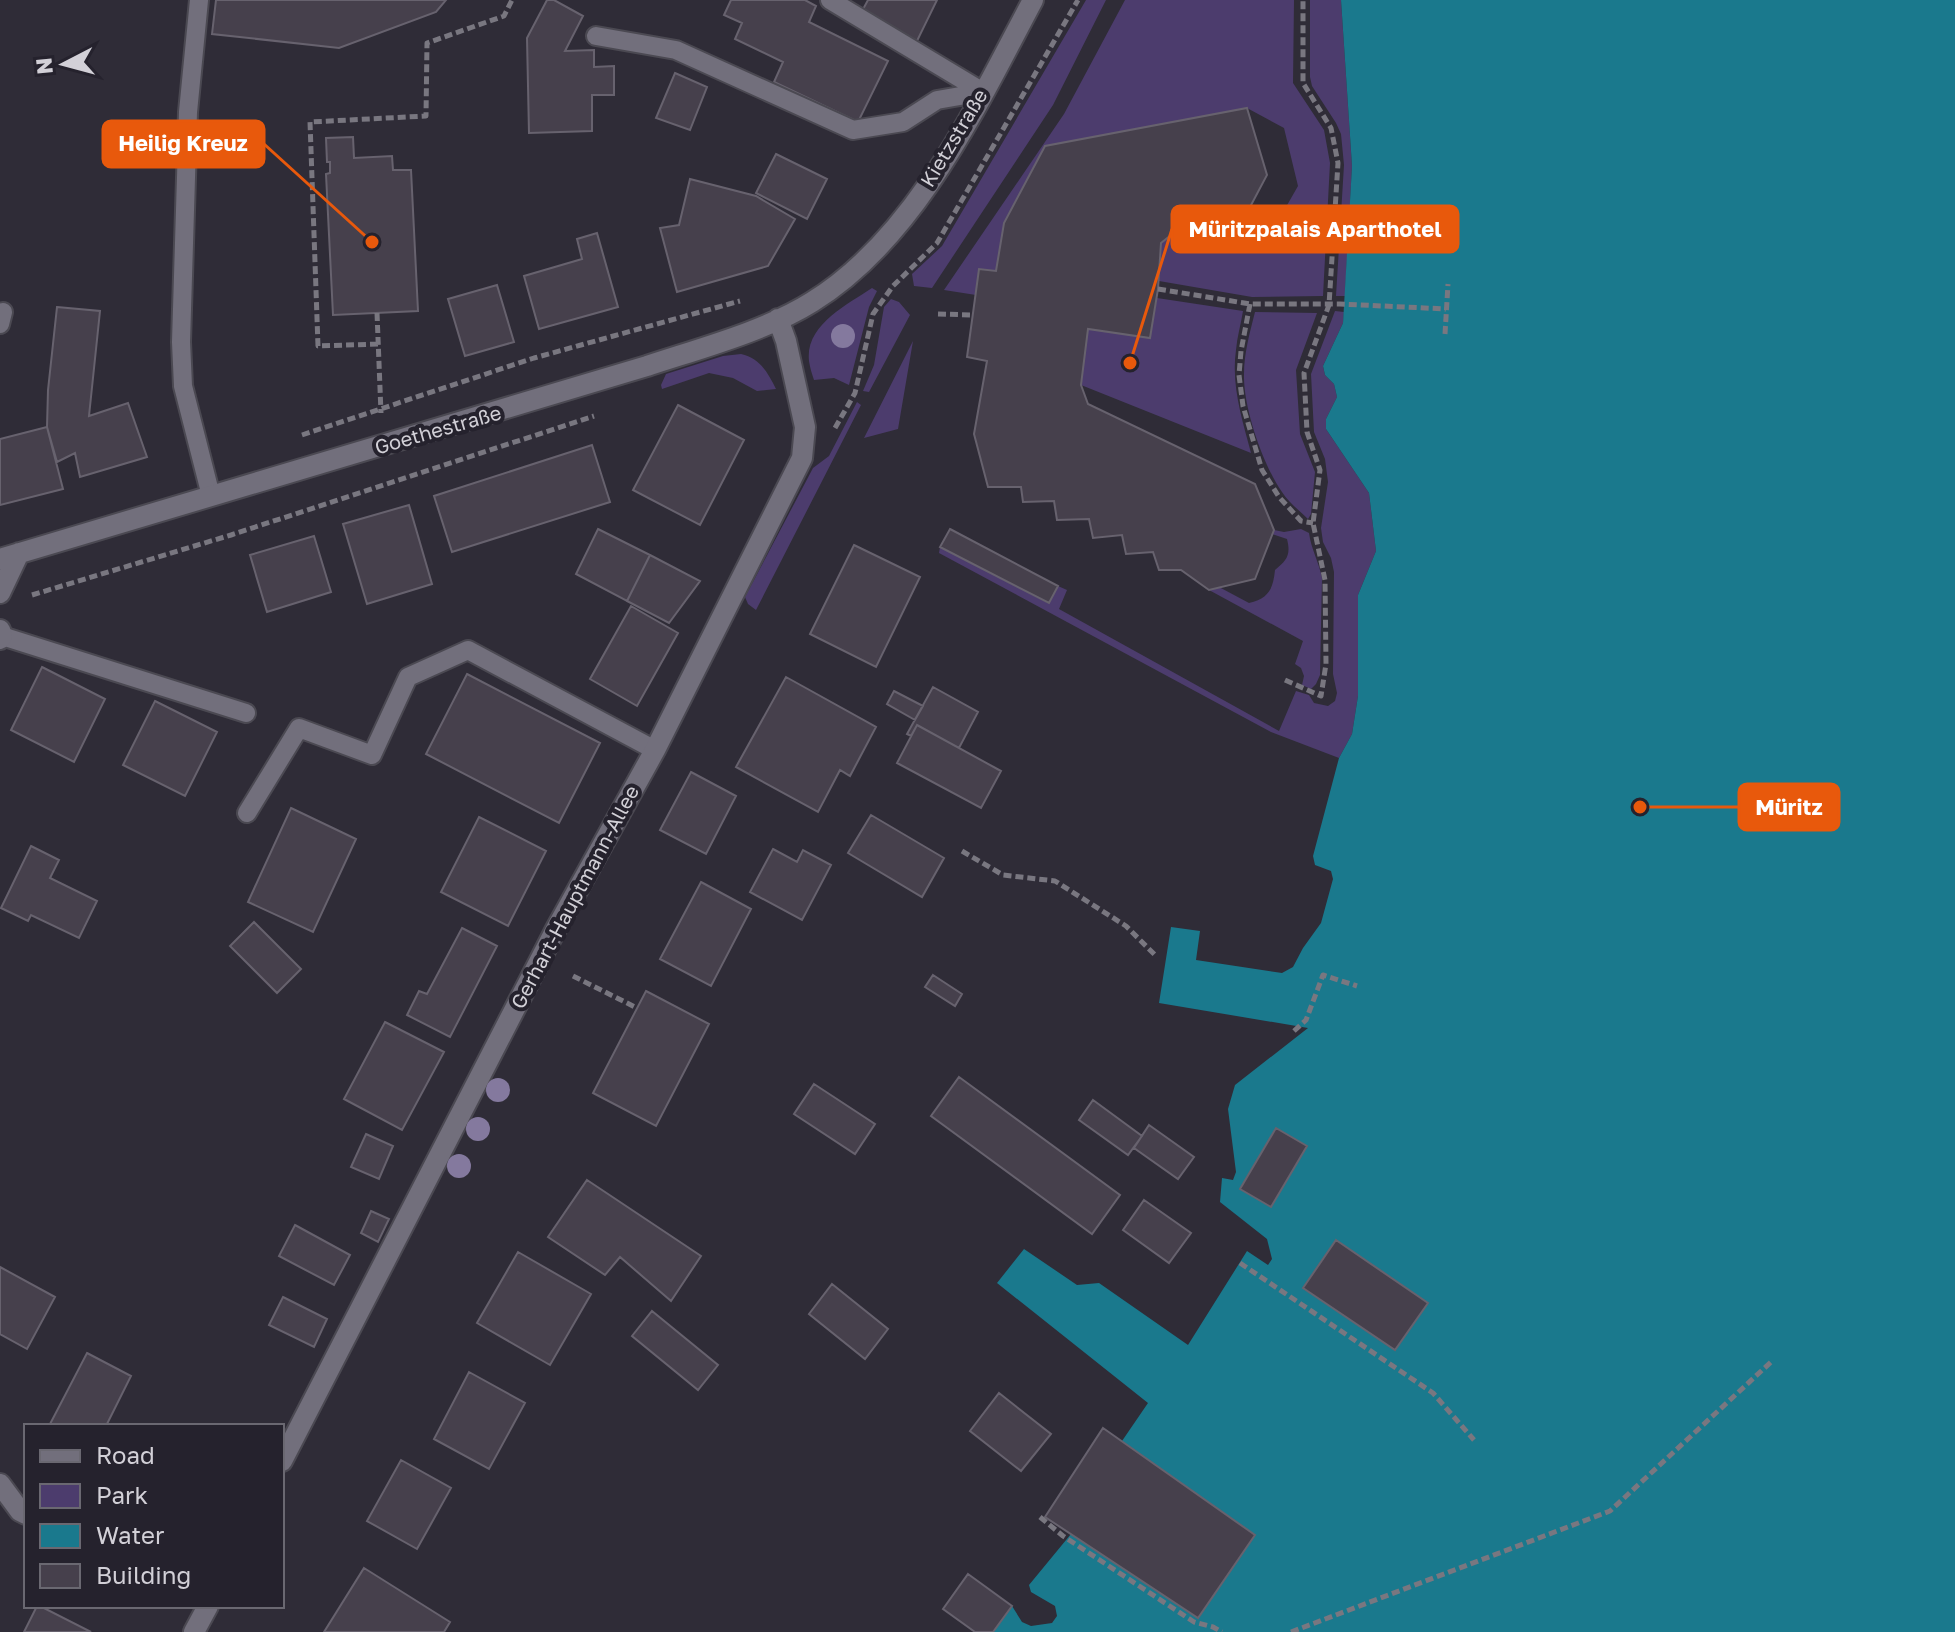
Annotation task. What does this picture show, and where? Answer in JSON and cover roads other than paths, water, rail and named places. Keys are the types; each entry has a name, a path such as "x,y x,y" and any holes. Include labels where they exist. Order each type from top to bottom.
{"street":[{"name":"Kietzstraße","path":"859,265 892,233 933,176 983,92 1030,1"},
{"name":"Goethestraße","path":"9,556 647,366 731,338 809,304 837,286 859,265"},
{"name":"Gerhart-Hauptmann-Allee","path":"284,1457 557,927 655,750 802,458 805,427 786,341 778,319"},
{"path":"0,593 9,556"},
{"path":"0,1484 24,1513"},
{"path":"194,1632 206,1608"}],"lane":[{"path":"199,0 188,112 181,342 183,386 211,496"},
{"path":"830,0 983,92"},
{"path":"596,36 676,50 853,130 903,122 937,100 983,92"},
{"path":"1,635 246,713"},
{"path":"247,813 299,728 372,755 408,677 468,650 655,750"}],"water":[{"path":"1341,0 1955,0 1955,1632 975,1632 943,1609 968,1574 1012,1606 1022,1622 1031,1626 1052,1623 1057,1616 1055,1606 1031,1592 1029,1585 1071,1534 1045,1517 1103,1428 1122,1441 1148,1403 997,1283 1024,1249 1077,1285 1099,1283 1188,1345 1247,1251 1268,1265 1272,1259 1267,1239 1220,1202 1222,1178 1233,1180 1236,1172 1228,1109 1235,1085 1308,1028 1159,1003 1171,927 1200,931 1196,960 1282,973 1293,967 1321,923 1333,879 1331,871 1315,865 1313,856 1339,758 1352,734 1358,696 1358,595 1376,551 1369,493 1326,429 1326,419 1337,397 1334,384 1325,375 1323,366 1343,323 1352,166"}],"place":[{"name":"Heilig Kreuz","path":"372,242"},
{"name":"Müritzpalais Aparthotel","path":"1130,363"},
{"name":"Müritz","path":"1640,807"}]}
